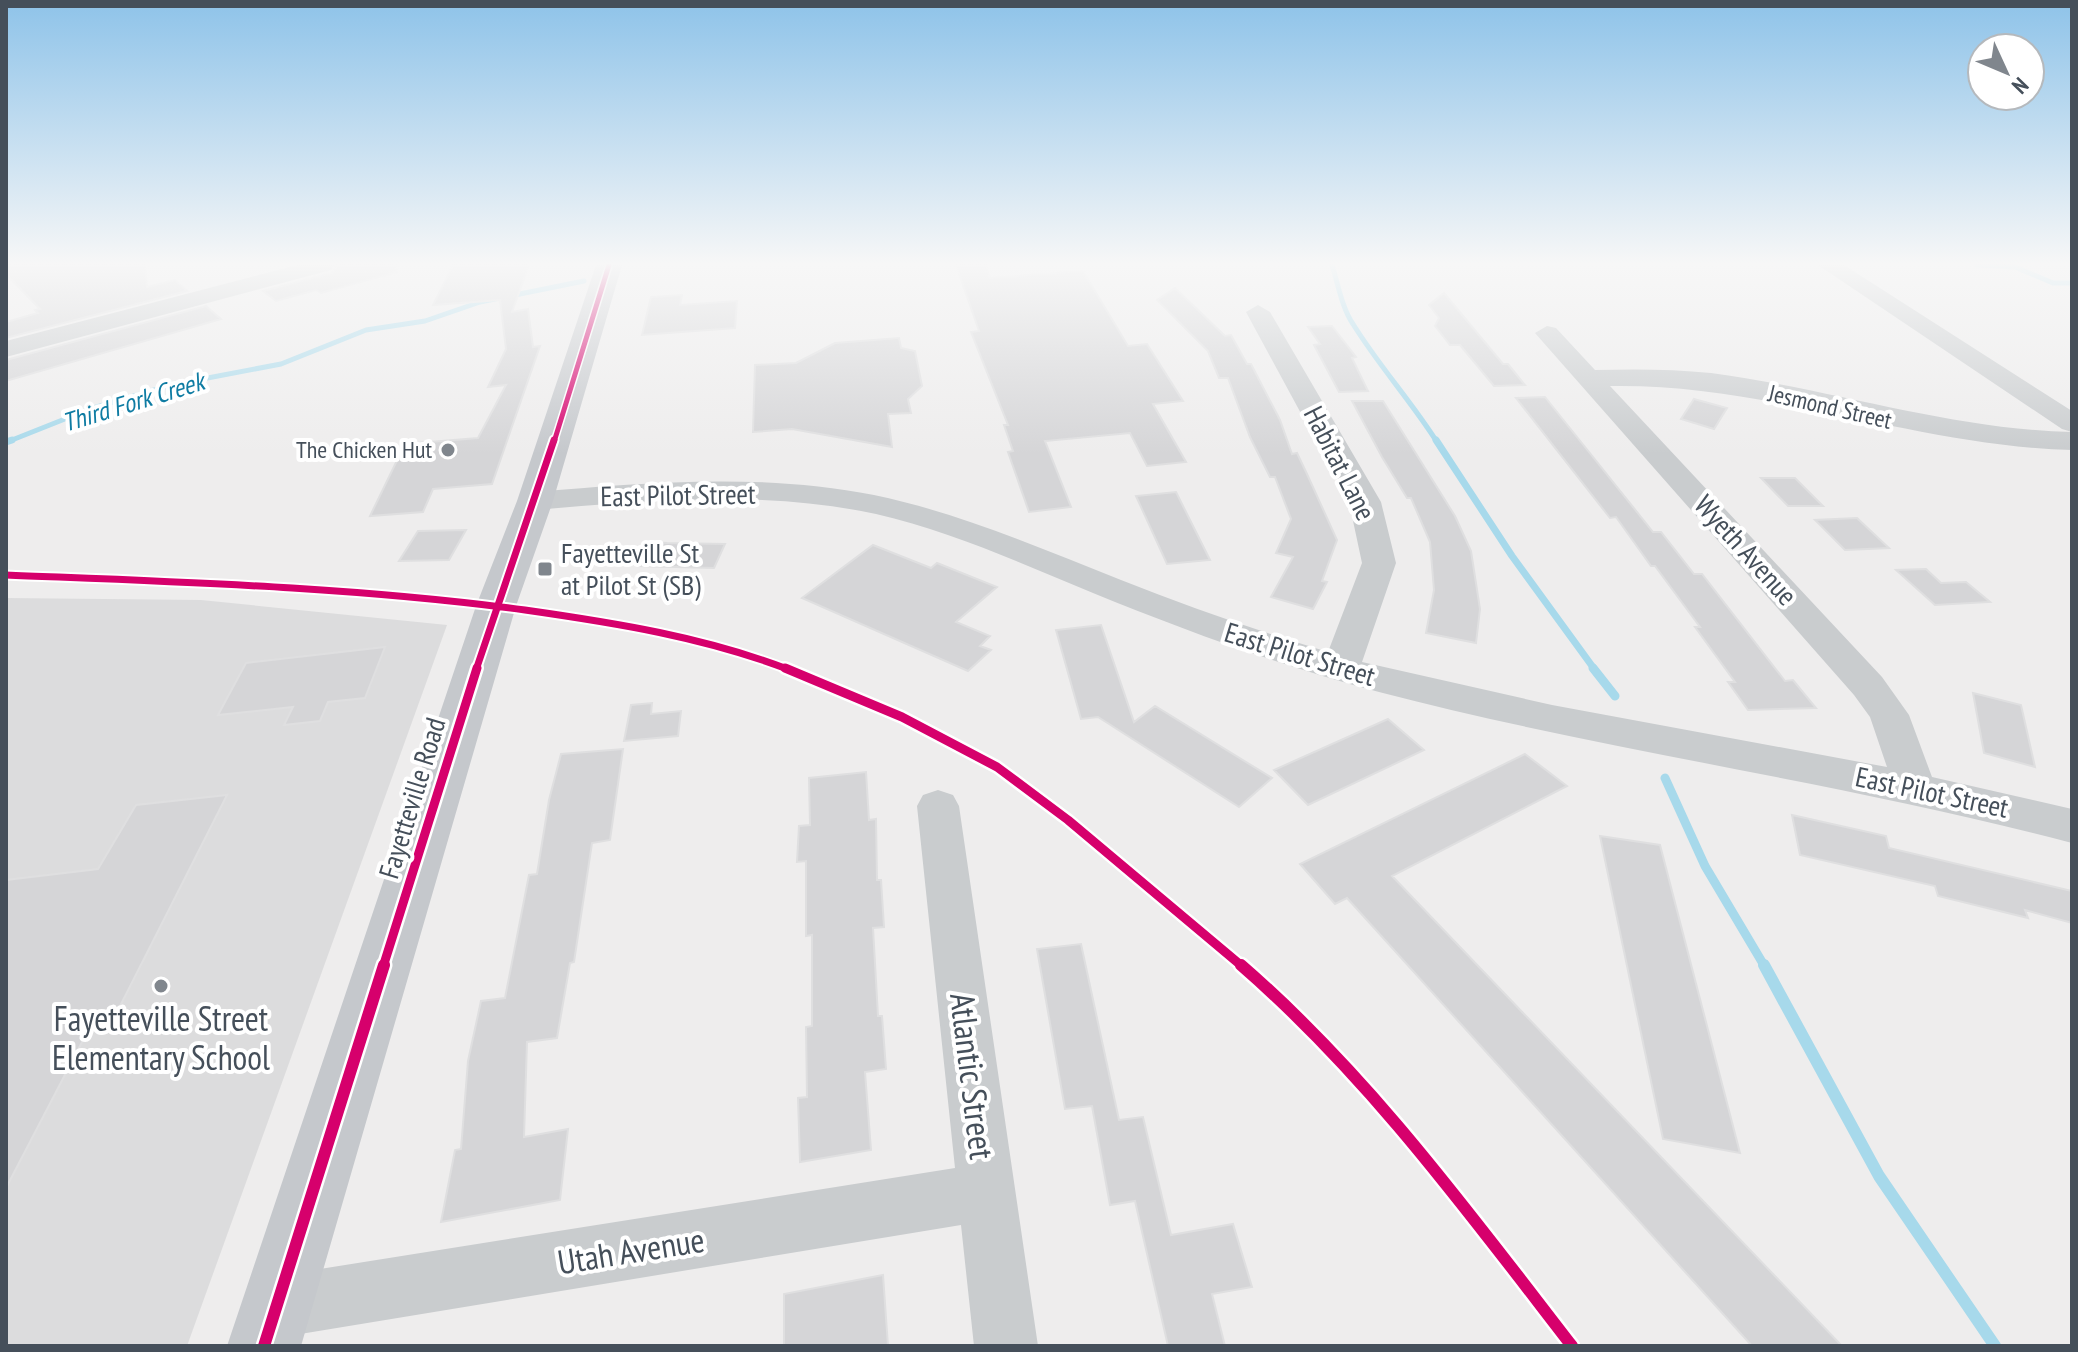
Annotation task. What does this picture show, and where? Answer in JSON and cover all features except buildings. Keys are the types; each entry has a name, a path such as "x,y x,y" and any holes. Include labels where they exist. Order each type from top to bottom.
{"main road":[{"name":"Fayetteville Road","path":"270,1327 496,606 535,501 589,328"}],"street":[{"path":"6,349 85,328"},
{"name":"Habitat Lane","path":"1267,328 1365,502 1374,530 1379,563 1341,668"},
{"path":"1926,328 2072,423"},
{"name":"Wyeth Avenue","path":"1547,333 1868,686 1889,715 1914,786"},
{"name":"Jesmond Street","path":"1588,378 1698,380 1931,429 1998,438 2072,441"},
{"name":"East Pilot Street","path":"535,501 651,491 724,490 812,495 871,503 978,534 1234,635 1341,668 1487,705 1914,786 2072,826"},
{"name":"Atlantic Street","path":"938,806 1006,1346"},
{"name":"Utah Avenue","path":"270,1327 987,1192"}],"shaded area":[{"name":"Fayetteville Street Elementary School","path":"6,598 201,600 447,625 187,1346 6,1346"}],"waterway":[{"name":"Third Fork Creek","path":"7,442 90,409 171,385 281,364 366,330 378,328"},
{"path":"1356,328 1437,442"},
{"name":"Third Fork Creek","path":"6,442 12,440"},
{"path":"1436,440 1512,556 1595,670"},
{"path":"1593,668 1615,696"},
{"path":"1665,778 1705,866 1765,967"},
{"path":"1764,965 1879,1176 1995,1346"}],"cycle path":[{"path":"264,1346 496,606 535,501 589,328"},
{"path":"6,575 352,592 490,606 635,626 742,653 823,682 902,717 978,756 1033,792 1272,992 1387,1112 1572,1346"}],"place":[{"name":"The Chicken Hut","path":"448,450"},
{"name":"Fayetteville St at Pilot St (SB)","path":"545,569"},
{"name":"Fayetteville Street Elementary School","path":"161,986"}]}
